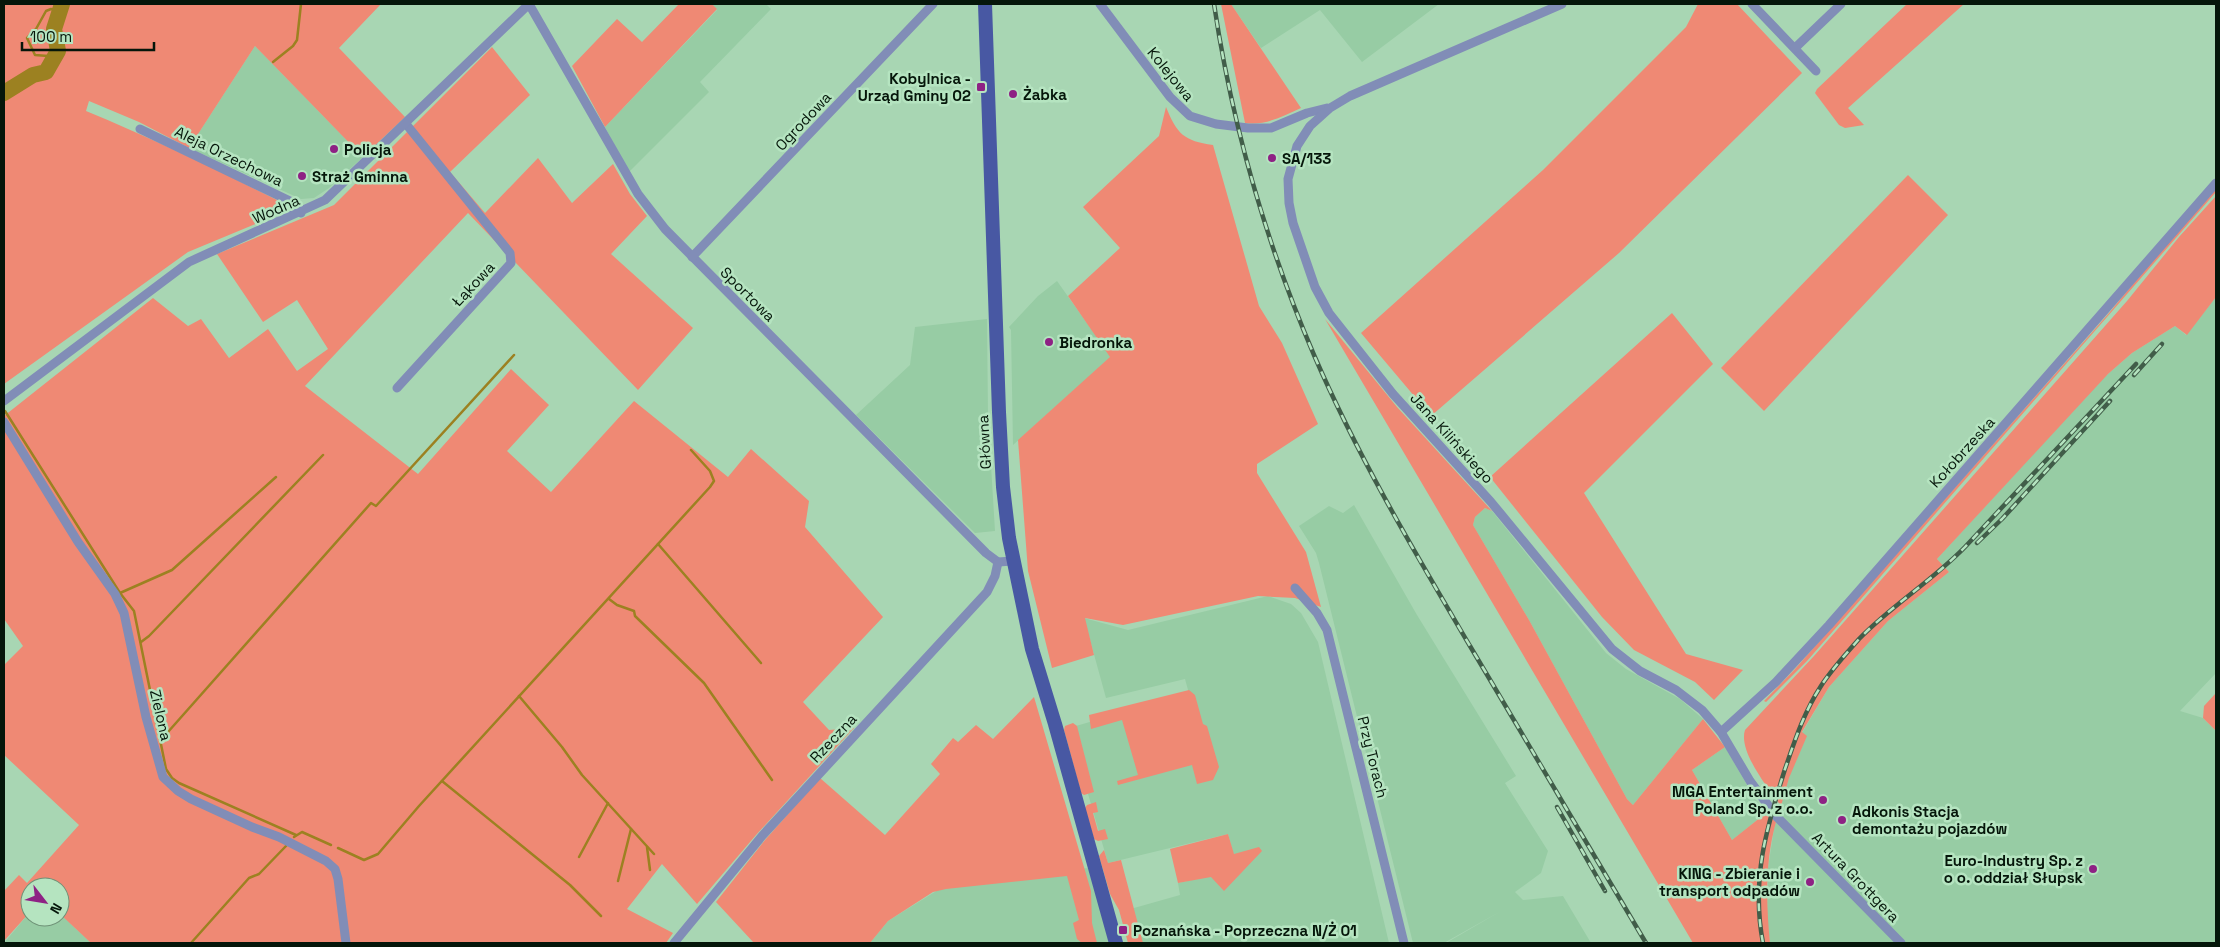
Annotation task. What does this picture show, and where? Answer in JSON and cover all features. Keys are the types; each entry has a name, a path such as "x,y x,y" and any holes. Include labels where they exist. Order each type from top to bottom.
{"main road":[{"name":"Główna","path":"985,4 1002,478 1013,561 1032,648 1116,943"}],"street":[{"name":"Sportowa","path":"529,4 638,194 665,230 986,553 998,562"},
{"name":"Wodna","path":"4,401 189,262 301,213 325,200 342,187 529,4"},
{"name":"Ogrodowa","path":"692,257 933,4"},
{"name":"Kolejowa","path":"1100,4 1166,92 1190,116 1216,124 1248,128 1271,128 1307,113 1330,108"},
{"path":"1330,108 1350,96 1553,6 1562,4"},
{"path":"1752,4 1816,70"},
{"path":"1794,48 1841,4"},
{"name":"Jana Kilińskiego","path":"1330,108 1310,126 1298,146 1290,168 1288,190 1290,213 1297,237 1315,287 1329,313 1392,394 1491,502 1612,649 1630,665 1688,698 1721,732"},
{"name":"Łąkowa","path":"397,388 511,263 510,253 406,124"},
{"name":"Aleja Orzechowa","path":"140,128 292,202 301,213"},
{"name":"Kołobrzeska","path":"1721,732 1776,682 1829,625 2216,183"},
{"name":"Zielona","path":"4,422 78,542 115,594 124,613 146,717 163,777 178,791 191,799 279,837 326,861 335,868 346,943"},
{"path":"998,562 1013,561"},
{"name":"Rzeczna","path":"674,943 762,836 987,592 995,576 998,562"},
{"name":"Przy Torach","path":"1295,588 1317,613 1327,630 1404,943"},
{"name":"Artura Grottgera","path":"1721,732 1750,781 1776,816 1901,943"}],"shaded area":[{"path":"4,4 381,4 339,48 405,117 363,157 255,46 189,148 139,122 89,101 86,111 211,167 285,204 287,208 284,212 188,252 4,384"},
{"path":"679,4 712,4 717,9 605,127 572,66 617,19 642,42"},
{"path":"712,4 766,4 771,9 700,82 709,92 629,172 605,127 717,10"},
{"path":"1221,4 1231,4 1301,108 1267,122 1245,123"},
{"path":"1231,4 1439,4 1362,62 1320,10 1261,48"},
{"path":"1698,4 1737,4 1802,73 1619,253 1431,416 1361,333 1543,170 1686,27"},
{"path":"1907,4 1964,4 1848,108 1864,125 1845,128 1839,125 1815,93 1817,89"},
{"path":"255,46 363,157 329,188 314,198 301,199 189,148"},
{"path":"492,47 530,95 450,172 485,213 538,158 572,203 613,164 630,194 647,216 611,254 693,328 638,390 468,213 305,386 418,474 511,369 549,405 507,451 551,492 634,401 728,477 751,449 809,501 805,527 883,617 803,702 829,730 854,728 756,835 697,904 662,864 627,909 673,933 666,943 91,943 70,923 70,877 32,877 79,825 4,755 4,665 23,646 4,619 4,416 153,298 188,326 201,319 229,358 268,329 297,371 328,349 297,300 263,322 217,254 334,205"},
{"path":"1166,107 1174,124 1183,135 1195,141 1213,145 1259,306 1282,343 1318,424 1257,464 1257,473 1306,552 1321,607 1295,598 1258,596 1123,625 1085,618 1094,655 1052,668 1028,571 1018,440 1110,357 1068,296 1120,248 1083,207 1159,136"},
{"path":"1908,175 1948,215 1764,411 1721,368"},
{"path":"2216,188 2216,192 1807,661 1766,702 1764,701 1795,669 2109,313"},
{"path":"2216,196 2216,297 2187,335 2175,326 2132,353 2108,374 1937,559 1949,572 1888,621 1829,687 1802,732 1807,736 1789,778 1781,806 1762,780 1750,759 1744,739 1745,730 1814,656 2127,301 2179,237"},
{"path":"1057,281 1111,357 1013,445 1011,330 1009,327 1038,296"},
{"path":"2216,297 2216,673 2180,711 2203,718 2216,731 2216,943 1770,943 1767,917 1768,868 1774,829 1802,733 1829,687 1888,621 1949,572 1937,559 2100,381 2132,353 2175,326 2186,335"},
{"path":"1672,313 1713,364 1584,493 1686,654 1743,670 1714,700 1695,682 1634,650 1602,617 1490,477"},
{"path":"987,319 988,416 995,531 975,533 856,415 910,365 915,327"},
{"path":"1325,319 1397,407 1492,511 1485,508 1475,517 1473,525 1529,620 1627,799 1633,805 1703,719 1725,747 1692,770 1732,840 1766,813 1776,822 1772,837 1767,882 1770,943 1693,943"},
{"path":"1354,505 1417,615 1516,776 1505,783 1548,851 1541,873 1515,892 1523,900 1563,896 1591,943 1446,943 1501,911 1444,943 1413,943 1319,563 1316,553 1299,526 1329,506 1343,513"},
{"path":"1485,508 1492,511 1606,653 1626,669 1680,699 1703,719 1633,805 1627,799 1529,620 1473,525 1475,517"},
{"path":"1268,596 1291,604 1301,613 1318,642 1389,943 1135,943 1127,910 1180,895 1178,883 1238,870 1228,834 1108,863 1069,728 1162,701 1203,744 1185,679 1106,698 1084,618 1128,630"},
{"path":"1189,690 1195,695 1203,724 1207,726 1219,767 1213,780 1197,784 1192,765 1118,785 1117,781 1138,775 1122,720 1091,729 1089,715"},
{"path":"2216,693 2216,731 2203,718 2204,706"},
{"path":"1034,697 1091,891 1092,923 1097,943 1082,943 1077,939 1073,923 1079,920 1067,876 933,892 888,921 870,943 754,943 716,902 765,840 820,778 885,835 940,774 931,764 953,738 958,742 976,725 993,739"},
{"path":"1073,723 1077,726 1094,792 1084,795 1081,793 1064,730 1065,726"},
{"path":"1725,747 1754,797 1766,813 1732,840 1692,770"},
{"path":"1096,802 1098,812 1093,813 1098,831 1105,829 1108,839 1098,841 1094,839 1085,808 1087,805"},
{"path":"1228,834 1234,854 1259,847 1262,851 1224,891 1211,877 1178,883 1170,849"},
{"path":"1104,850 1108,863 1121,860 1143,943 1128,943 1119,910 1110,894 1099,856"},
{"path":"1088,868 1110,943 870,943 888,921 946,885"},
{"path":"19,875 21,877 20,923 4,941 4,891"},
{"path":"70,923 91,943 4,943 20,924 20,927 70,927"}],"waterway":[{"path":"4,93 33,75 46,72 58,51 54,29 62,4"},
{"path":"273,62 293,46 297,40 301,4"},
{"path":"52,59 48,56 35,55 27,38 36,29 46,11 51,9 60,11"},
{"path":"160,741 371,503 376,506 514,355"},
{"path":"5,411 120,593 134,611 166,769 172,778 179,783 296,835"},
{"path":"338,848 364,860 378,854 419,806 710,487 714,481 710,471 691,450"},
{"path":"141,642 149,636 323,455"},
{"path":"120,593 172,570 276,477"},
{"path":"658,544 761,663"},
{"path":"609,599 617,605 634,611 635,616 704,683 772,780"},
{"path":"519,696 562,747 582,775 654,854"},
{"path":"442,781 570,885 601,916"},
{"path":"579,857 608,803"},
{"path":"618,881 631,829"},
{"path":"294,837 302,832 331,845"},
{"path":"191,943 249,878 259,874 286,846"},
{"path":"647,847 650,870"}],"railway":[{"path":"1214,4 1230,94 1266,226 1297,313 1331,393 1368,467 1408,539 1646,943"},
{"path":"2134,375 2162,344"},
{"path":"1763,943 1759,898 1762,855 1778,791 1796,737 1821,686 1859,639 1965,547 2136,364"},
{"path":"1977,543 2002,519 2110,401"},
{"path":"1557,807 1605,891"}],"place":[{"name":"Kobylnica - Urząd Gminy 02","path":"981,87"},
{"name":"Żabka","path":"1013,94"},
{"name":"Policja","path":"334,149"},
{"name":"SA/133","path":"1272,158"},
{"name":"Straż Gminna","path":"302,176"},
{"name":"Biedronka","path":"1049,342"},
{"name":"MGA Entertainment Poland Sp. z o.o.","path":"1823,800"},
{"name":"Adkonis Stacja demontażu pojazdów","path":"1842,820"},
{"name":"Euro-Industry Sp. z o o. oddział Słupsk","path":"2093,869"},
{"name":"KING - Zbieranie i transport odpadów","path":"1810,882"},
{"name":"Poznańska - Poprzeczna N/Ż 01","path":"1123,930"}]}
